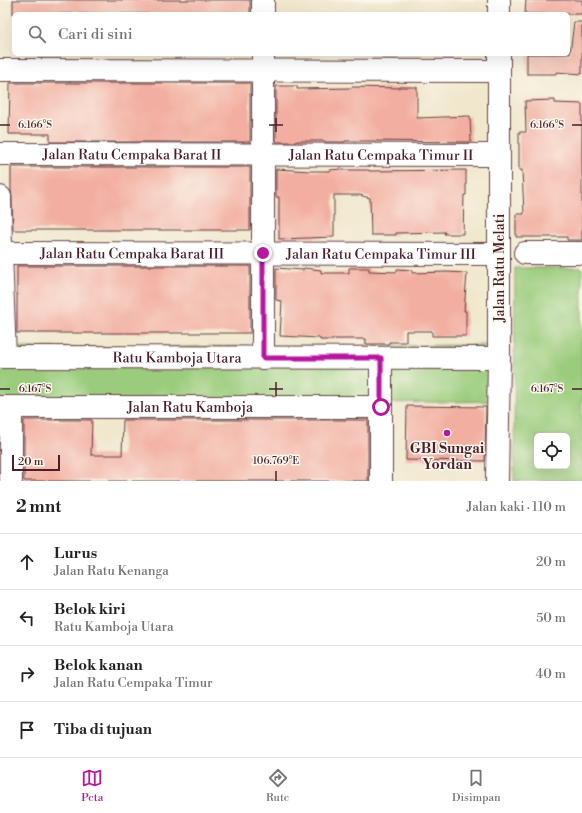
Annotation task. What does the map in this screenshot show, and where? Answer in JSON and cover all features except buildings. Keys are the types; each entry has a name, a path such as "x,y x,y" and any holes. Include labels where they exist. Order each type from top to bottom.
{"street":[{"path":"263,0 263,12"},
{"path":"499,0 499,12"},
{"path":"263,62 263,358"},
{"path":"0,70 263,62 499,62"},
{"name":"Jalan Ratu Melati","path":"498,481 499,62"},
{"name":"Jalan Ratu Cempaka Barat II","path":"0,154 263,155"},
{"name":"Jalan Ratu Cempaka Timur II","path":"263,155 499,155"},
{"path":"0,196 2,357"},
{"name":"Jalan Ratu Cempaka Barat III","path":"1,253 263,253"},
{"name":"Jalan Ratu Cempaka Timur III","path":"263,253 499,254"},
{"path":"525,253 582,253"},
{"name":"Ratu Kamboja Utara","path":"2,357 499,358"},
{"path":"381,358 381,481"},
{"path":"6,407 11,481"},
{"name":"Jalan Ratu Kamboja","path":"6,407 381,407"}],"green space":[{"path":"515,268 582,268 582,481 514,481"},
{"path":"504,345 503,401 0,409 0,348"}],"place":[{"name":"GBI Sungai Yordan","path":"447,433"}],"route":[{"path":"263,253 263,358 381,358 381,407"}]}
